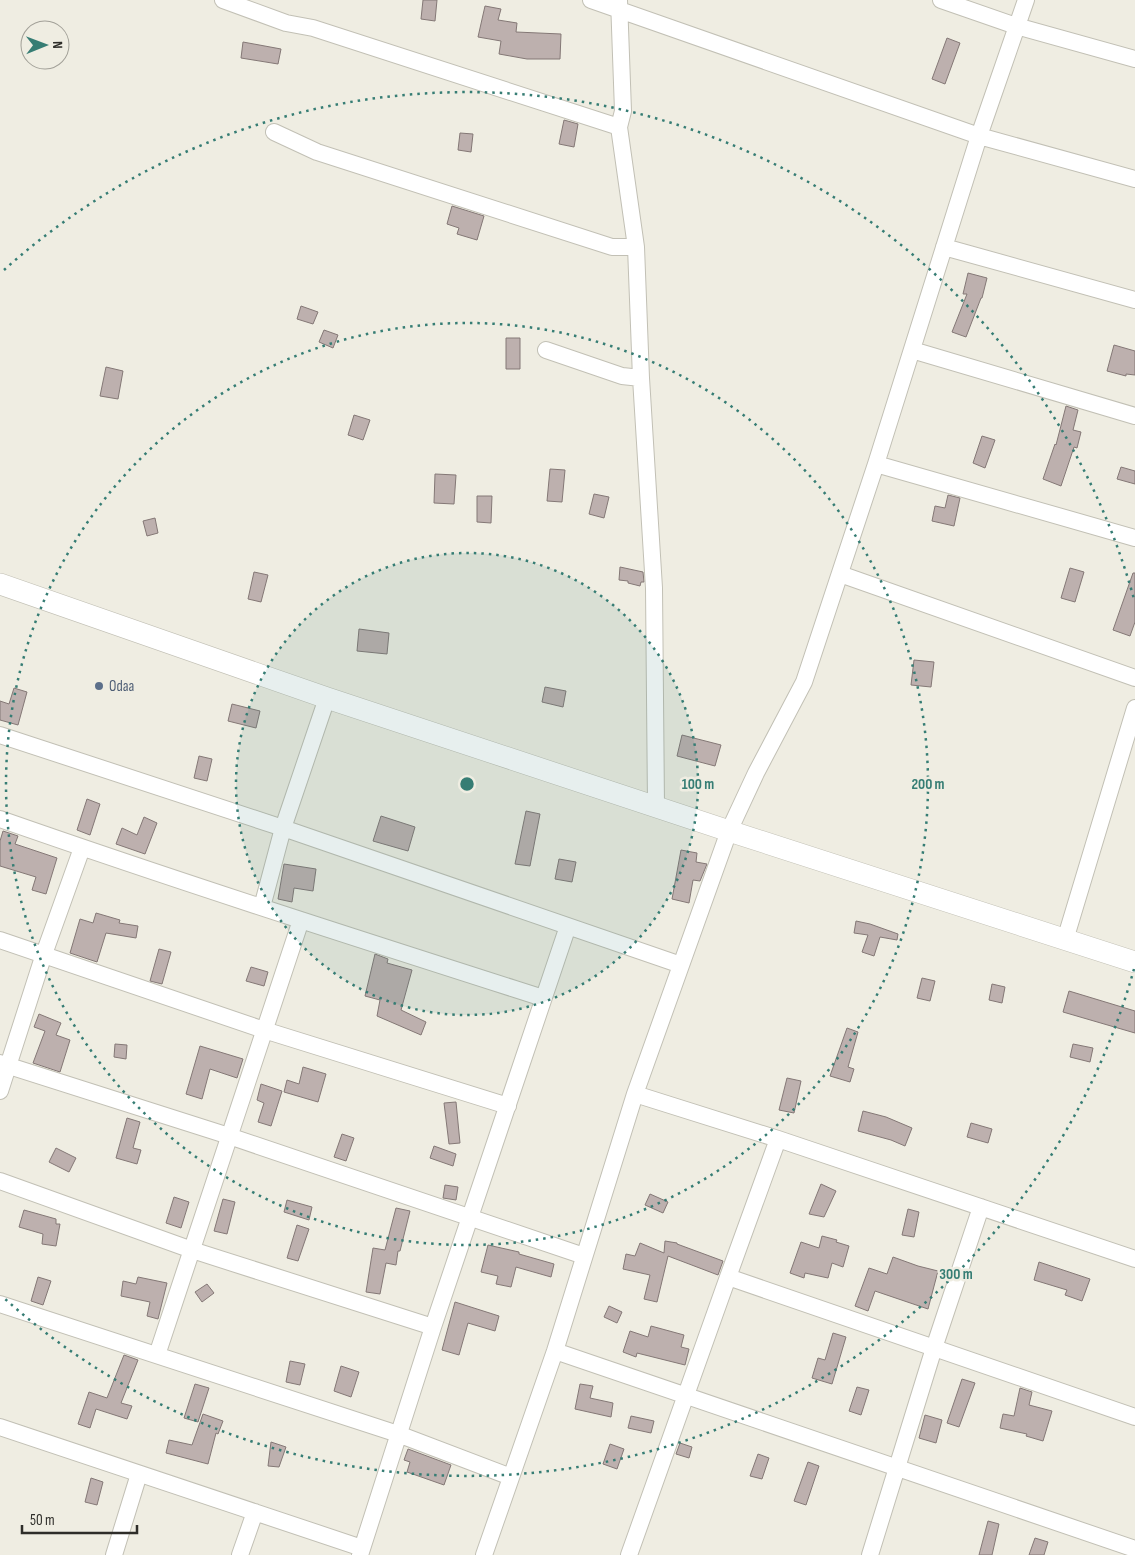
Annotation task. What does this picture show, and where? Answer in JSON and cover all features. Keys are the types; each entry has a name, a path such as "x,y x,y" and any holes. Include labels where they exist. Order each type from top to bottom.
{"main road":[{"path":"0,584 327,698 729,831 1135,962"}],"street":[{"path":"223,0 286,23 313,28 619,127"},
{"path":"591,0 620,5 979,136 1135,178"},
{"path":"941,0 1016,26 1135,60"},
{"path":"484,1555 555,1351 635,1094 729,831 756,772 804,682 876,464 979,136 1026,0"},
{"path":"620,5 623,111 619,127 636,247 641,378 654,588 656,806"},
{"path":"274,132 317,152 612,247 636,247"},
{"path":"944,247 1135,300"},
{"path":"546,350 622,376 641,378"},
{"path":"912,350 1135,416"},
{"path":"876,464 1135,538"},
{"path":"840,574 1135,678"},
{"path":"262,908 283,828 327,698"},
{"path":"1065,940 1135,708"},
{"path":"1,738 283,828 681,965"},
{"path":"0,820 262,908 543,998"},
{"path":"0,1091 4,1064 82,848"},
{"path":"157,1355 301,920"},
{"path":"0,1427 255,1512 361,1552 433,1327 568,926"},
{"path":"0,940 264,1030 508,1106"},
{"path":"4,1064 229,1136 584,1256"},
{"path":"635,1094 778,1139 1135,1259"},
{"path":"629,1555 778,1139"},
{"path":"0,1181 192,1250 433,1327"},
{"path":"870,1555 934,1348 981,1208"},
{"path":"728,1277 1135,1418"},
{"path":"0,1304 398,1434 511,1477"},
{"path":"555,1351 1135,1549"},
{"path":"114,1555 139,1474"},
{"path":"240,1555 255,1512"}],"building":[{"path":"423,0 437,0 435,21 421,19"},
{"path":"485,6 501,9 498,20 517,23 516,32 561,34 560,59 527,59 499,54 501,41 478,37"},
{"path":"947,38 960,43 945,84 932,79"},
{"path":"243,42 281,49 278,64 241,58"},
{"path":"564,120 578,124 574,147 559,144"},
{"path":"460,133 473,134 471,152 458,150"},
{"path":"452,206 484,216 477,240 457,234 459,228 447,224"},
{"path":"968,273 987,278 982,298 966,337 952,332 967,294 963,294"},
{"path":"301,306 318,312 313,324 297,319"},
{"path":"324,330 338,335 333,348 319,342"},
{"path":"506,338 520,338 520,369 506,369"},
{"path":"1114,345 1135,351 1135,375 1126,374 1126,376 1107,371"},
{"path":"106,367 123,371 118,399 100,396"},
{"path":"1066,406 1078,410 1073,430 1081,432 1077,448 1074,447 1061,486 1043,479 1056,445"},
{"path":"354,415 370,420 363,440 348,435"},
{"path":"982,436 995,440 985,468 973,463"},
{"path":"1121,467 1135,471 1135,484 1117,479"},
{"path":"550,469 565,470 562,502 547,501"},
{"path":"435,474 456,475 454,504 434,503"},
{"path":"594,494 609,497 604,518 589,514"},
{"path":"948,495 960,498 954,526 932,521 935,506 945,508"},
{"path":"477,496 492,496 491,523 477,522"},
{"path":"155,518 158,533 147,536 143,521"},
{"path":"620,567 643,572 644,582 641,582 640,586 628,583 628,581 619,580"},
{"path":"1070,568 1084,572 1075,602 1061,598"},
{"path":"254,572 268,575 261,602 248,599"},
{"path":"1133,573 1135,573 1135,622 1130,636 1113,630"},
{"path":"359,629 389,633 387,654 357,651"},
{"path":"914,660 934,662 931,687 911,685"},
{"path":"545,687 566,691 563,707 542,702"},
{"path":"14,688 27,692 18,725 0,720 0,701 9,704"},
{"path":"232,704 260,711 256,728 228,721"},
{"path":"682,735 721,745 715,766 677,756"},
{"path":"199,756 212,759 207,781 194,778"},
{"path":"87,799 100,804 90,835 77,830"},
{"path":"526,811 540,814 530,866 515,864"},
{"path":"381,816 415,827 408,851 373,841"},
{"path":"144,817 157,823 145,854 116,844 122,828 137,835"},
{"path":"3,831 18,836 15,844 57,858 46,894 32,890 36,877 0,866 0,841"},
{"path":"681,850 697,853 696,862 707,864 700,881 693,880 689,903 672,899"},
{"path":"559,859 576,862 572,882 555,879"},
{"path":"284,864 316,869 313,891 294,888 292,902 278,899"},
{"path":"96,913 120,920 119,923 138,926 136,938 106,933 97,962 70,953 80,919 93,923"},
{"path":"856,921 898,934 897,940 880,937 874,956 862,952 868,935 854,933"},
{"path":"159,949 171,952 162,984 150,981"},
{"path":"375,954 388,959 387,963 412,970 401,1010 426,1022 421,1035 377,1016 380,1000 365,996"},
{"path":"251,967 268,972 264,986 246,981"},
{"path":"922,978 935,981 930,1001 917,998"},
{"path":"992,984 1005,987 1002,1003 989,1000"},
{"path":"1069,991 1135,1011 1135,1033 1063,1012"},
{"path":"39,1014 61,1023 56,1035 70,1040 60,1072 33,1063 45,1031 34,1027"},
{"path":"847,1028 858,1032 848,1067 854,1069 850,1082 830,1076"},
{"path":"115,1044 127,1045 126,1059 114,1057"},
{"path":"1073,1044 1093,1048 1090,1062 1070,1057"},
{"path":"200,1046 243,1059 237,1078 210,1069 202,1099 186,1094"},
{"path":"303,1067 326,1074 318,1102 284,1092 287,1080 299,1084"},
{"path":"787,1078 801,1081 794,1113 779,1110"},
{"path":"261,1084 282,1091 271,1126 258,1122 264,1103 257,1100"},
{"path":"456,1102 460,1143 449,1144 444,1103"},
{"path":"863,1111 886,1117 912,1128 905,1146 858,1131"},
{"path":"127,1118 140,1122 133,1148 141,1150 137,1164 116,1158"},
{"path":"971,1123 992,1129 988,1143 967,1137"},
{"path":"342,1134 354,1138 346,1161 334,1157"},
{"path":"434,1146 456,1154 453,1166 430,1158"},
{"path":"56,1148 76,1158 69,1172 49,1162"},
{"path":"821,1184 836,1191 824,1217 809,1214"},
{"path":"445,1185 458,1187 456,1200 443,1198"},
{"path":"650,1194 668,1202 663,1213 645,1205"},
{"path":"174,1197 189,1202 181,1228 166,1223"},
{"path":"223,1199 235,1202 227,1234 214,1231"},
{"path":"287,1200 312,1207 309,1220 284,1212"},
{"path":"396,1208 410,1211 400,1251 398,1251 396,1265 386,1263 380,1294 366,1292 373,1248 385,1250"},
{"path":"908,1209 919,1212 914,1237 902,1235"},
{"path":"24,1210 56,1219 56,1224 60,1224 56,1246 42,1244 43,1234 19,1227"},
{"path":"297,1225 309,1229 298,1261 287,1258"},
{"path":"822,1236 849,1246 843,1267 832,1263 828,1278 805,1273 804,1278 790,1273 801,1242 819,1248"},
{"path":"665,1241 677,1243 723,1261 718,1275 668,1256 657,1302 644,1299 650,1275 623,1269 626,1254 635,1256 640,1243 664,1253"},
{"path":"488,1245 519,1252 519,1254 554,1264 551,1277 516,1267 511,1287 496,1284 498,1276 481,1272"},
{"path":"893,1257 938,1271 928,1309 875,1291 868,1311 855,1306 869,1268 887,1274"},
{"path":"1039,1262 1090,1279 1082,1301 1065,1295 1067,1290 1034,1280"},
{"path":"38,1277 51,1281 43,1305 31,1301"},
{"path":"138,1277 167,1283 158,1319 147,1316 150,1302 121,1296 123,1281 136,1284"},
{"path":"207,1284 214,1293 202,1302 195,1292"},
{"path":"455,1302 499,1316 495,1331 468,1323 459,1355 442,1350"},
{"path":"609,1306 622,1312 617,1323 604,1317"},
{"path":"651,1326 684,1335 681,1347 689,1349 685,1365 637,1353 636,1357 623,1352 630,1331 648,1337"},
{"path":"833,1333 846,1337 832,1384 812,1378 818,1358 825,1360"},
{"path":"124,1355 138,1360 121,1403 132,1406 127,1419 96,1409 90,1428 78,1424 89,1392 107,1398"},
{"path":"290,1361 305,1364 300,1385 286,1382"},
{"path":"341,1366 359,1372 351,1397 334,1391"},
{"path":"962,1379 975,1383 959,1427 947,1423"},
{"path":"195,1384 209,1388 198,1422 184,1418"},
{"path":"580,1384 593,1386 590,1398 613,1403 611,1417 575,1409"},
{"path":"857,1387 869,1390 861,1415 849,1411"},
{"path":"1020,1388 1032,1392 1029,1405 1052,1411 1043,1441 1026,1436 1027,1434 1000,1428 1003,1414 1014,1416"},
{"path":"203,1414 223,1421 218,1434 216,1433 208,1464 166,1453 169,1440 192,1445"},
{"path":"925,1415 942,1420 936,1443 919,1438"},
{"path":"631,1416 654,1421 651,1433 628,1428"},
{"path":"271,1442 286,1447 279,1467 268,1466"},
{"path":"680,1443 692,1447 689,1458 676,1454"},
{"path":"610,1444 624,1449 617,1469 603,1464"},
{"path":"408,1449 451,1465 444,1485 407,1472 410,1462 404,1460"},
{"path":"758,1454 769,1458 762,1479 750,1476"},
{"path":"808,1462 819,1466 806,1505 794,1501"},
{"path":"91,1478 103,1482 97,1505 85,1502"},
{"path":"988,1521 999,1524 992,1555 979,1555"},
{"path":"1035,1538 1048,1542 1044,1555 1029,1555"}],"place":[{"name":"Odaa","path":"99,686"}]}
